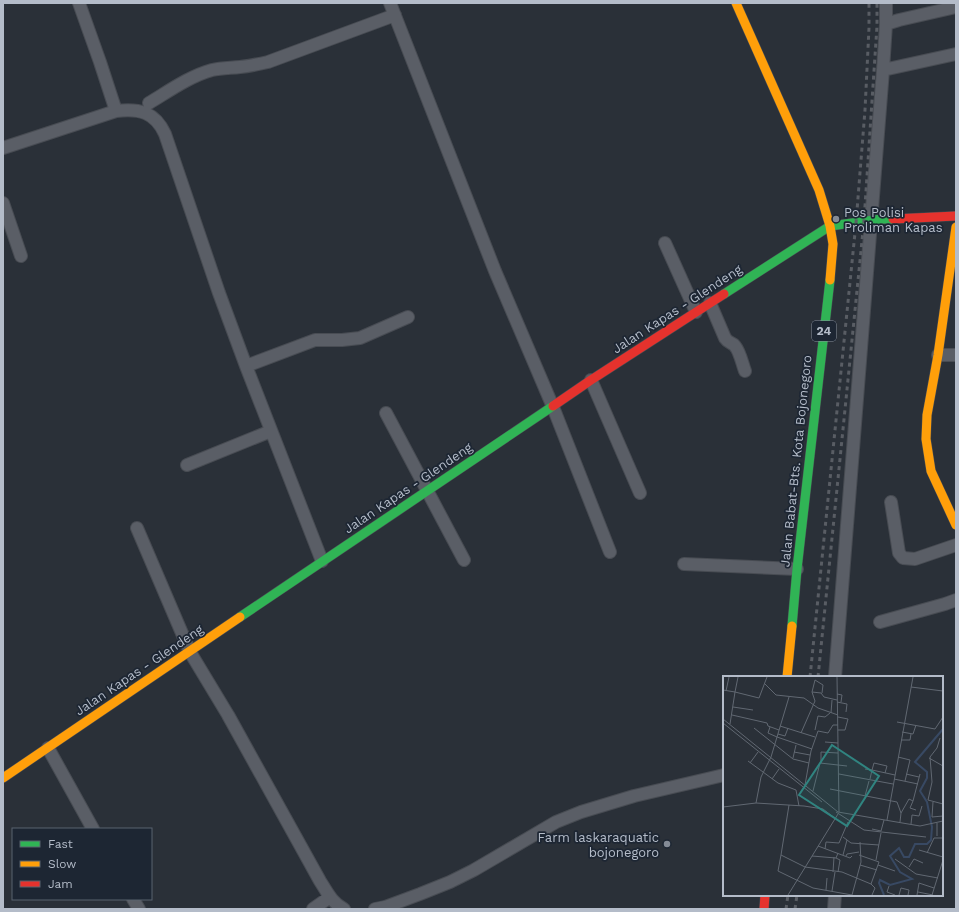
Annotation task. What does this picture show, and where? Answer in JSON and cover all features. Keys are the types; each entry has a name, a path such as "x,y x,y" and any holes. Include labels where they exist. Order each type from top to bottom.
{"main road":[{"name":"Jalan Babat-Bts. Kota Bojonegoro","path":"736,3 819,190 830,226 833,244 797,569 787,676"},
{"path":"830,226 872,220 956,216"},
{"name":"Jalan Kapas - Glendeng","path":"3,778 591,380 830,226"},
{"path":"956,228 938,355 927,415 926,440 931,471 956,525"},
{"path":"764,909 765,896"}],"street":[{"path":"79,3 100,62 122,111"},
{"path":"390,3 495,271 553,407 610,552"},
{"path":"835,676 884,70 886,3"},
{"path":"886,24 956,7"},
{"path":"3,148 149,103 202,73 214,69 241,67 268,62 395,15"},
{"path":"884,70 956,54"},
{"path":"149,103 156,109 158,122"},
{"path":"122,111 141,111 158,122 163,130 219,293 322,561"},
{"path":"3,203 21,256"},
{"path":"665,244 696,312"},
{"path":"710,303 727,342 733,343 736,347 745,370"},
{"path":"246,366 315,340 360,338 408,317"},
{"path":"938,355 956,355"},
{"path":"591,380 640,493"},
{"path":"386,413 464,560"},
{"path":"187,465 271,431"},
{"path":"891,502 899,553 903,558 915,559 956,545"},
{"path":"137,528 190,652 228,715 320,881 330,897 339,907 344,909"},
{"path":"684,564 797,569"},
{"path":"880,622 956,600"},
{"path":"48,748 92,828"},
{"path":"375,909 385,907 450,882 474,870 556,822 581,812 634,796 707,778 723,776"},
{"path":"834,909 835,896"},
{"path":"313,909 330,897"},
{"path":"134,900 138,909"}],"railway":[{"path":"810,676 856,223 865,110 869,3"},
{"path":"818,676 864,221 877,26 877,3"},
{"path":"786,909 788,896"},
{"path":"795,909 797,896"}],"traffic: fast":[{"path":"724,294 830,226 882,219 893,219"},
{"path":"792,626 797,569 830,280"},
{"path":"240,617 553,406"}],"traffic: slow":[{"path":"736,3 819,190 830,226 833,244 830,280"},
{"path":"956,227 938,355 927,415 926,439 931,471 956,525"},
{"path":"3,778 240,617"},
{"path":"787,676 792,626"}],"traffic: jam":[{"path":"893,219 956,216"},
{"path":"553,406 724,294"},
{"path":"764,909 765,896"}],"place":[{"name":"Pos Polisi Proliman Kapas","path":"836,219"},
{"name":"Farm laskaraquatic bojonegoro","path":"667,844"}]}
